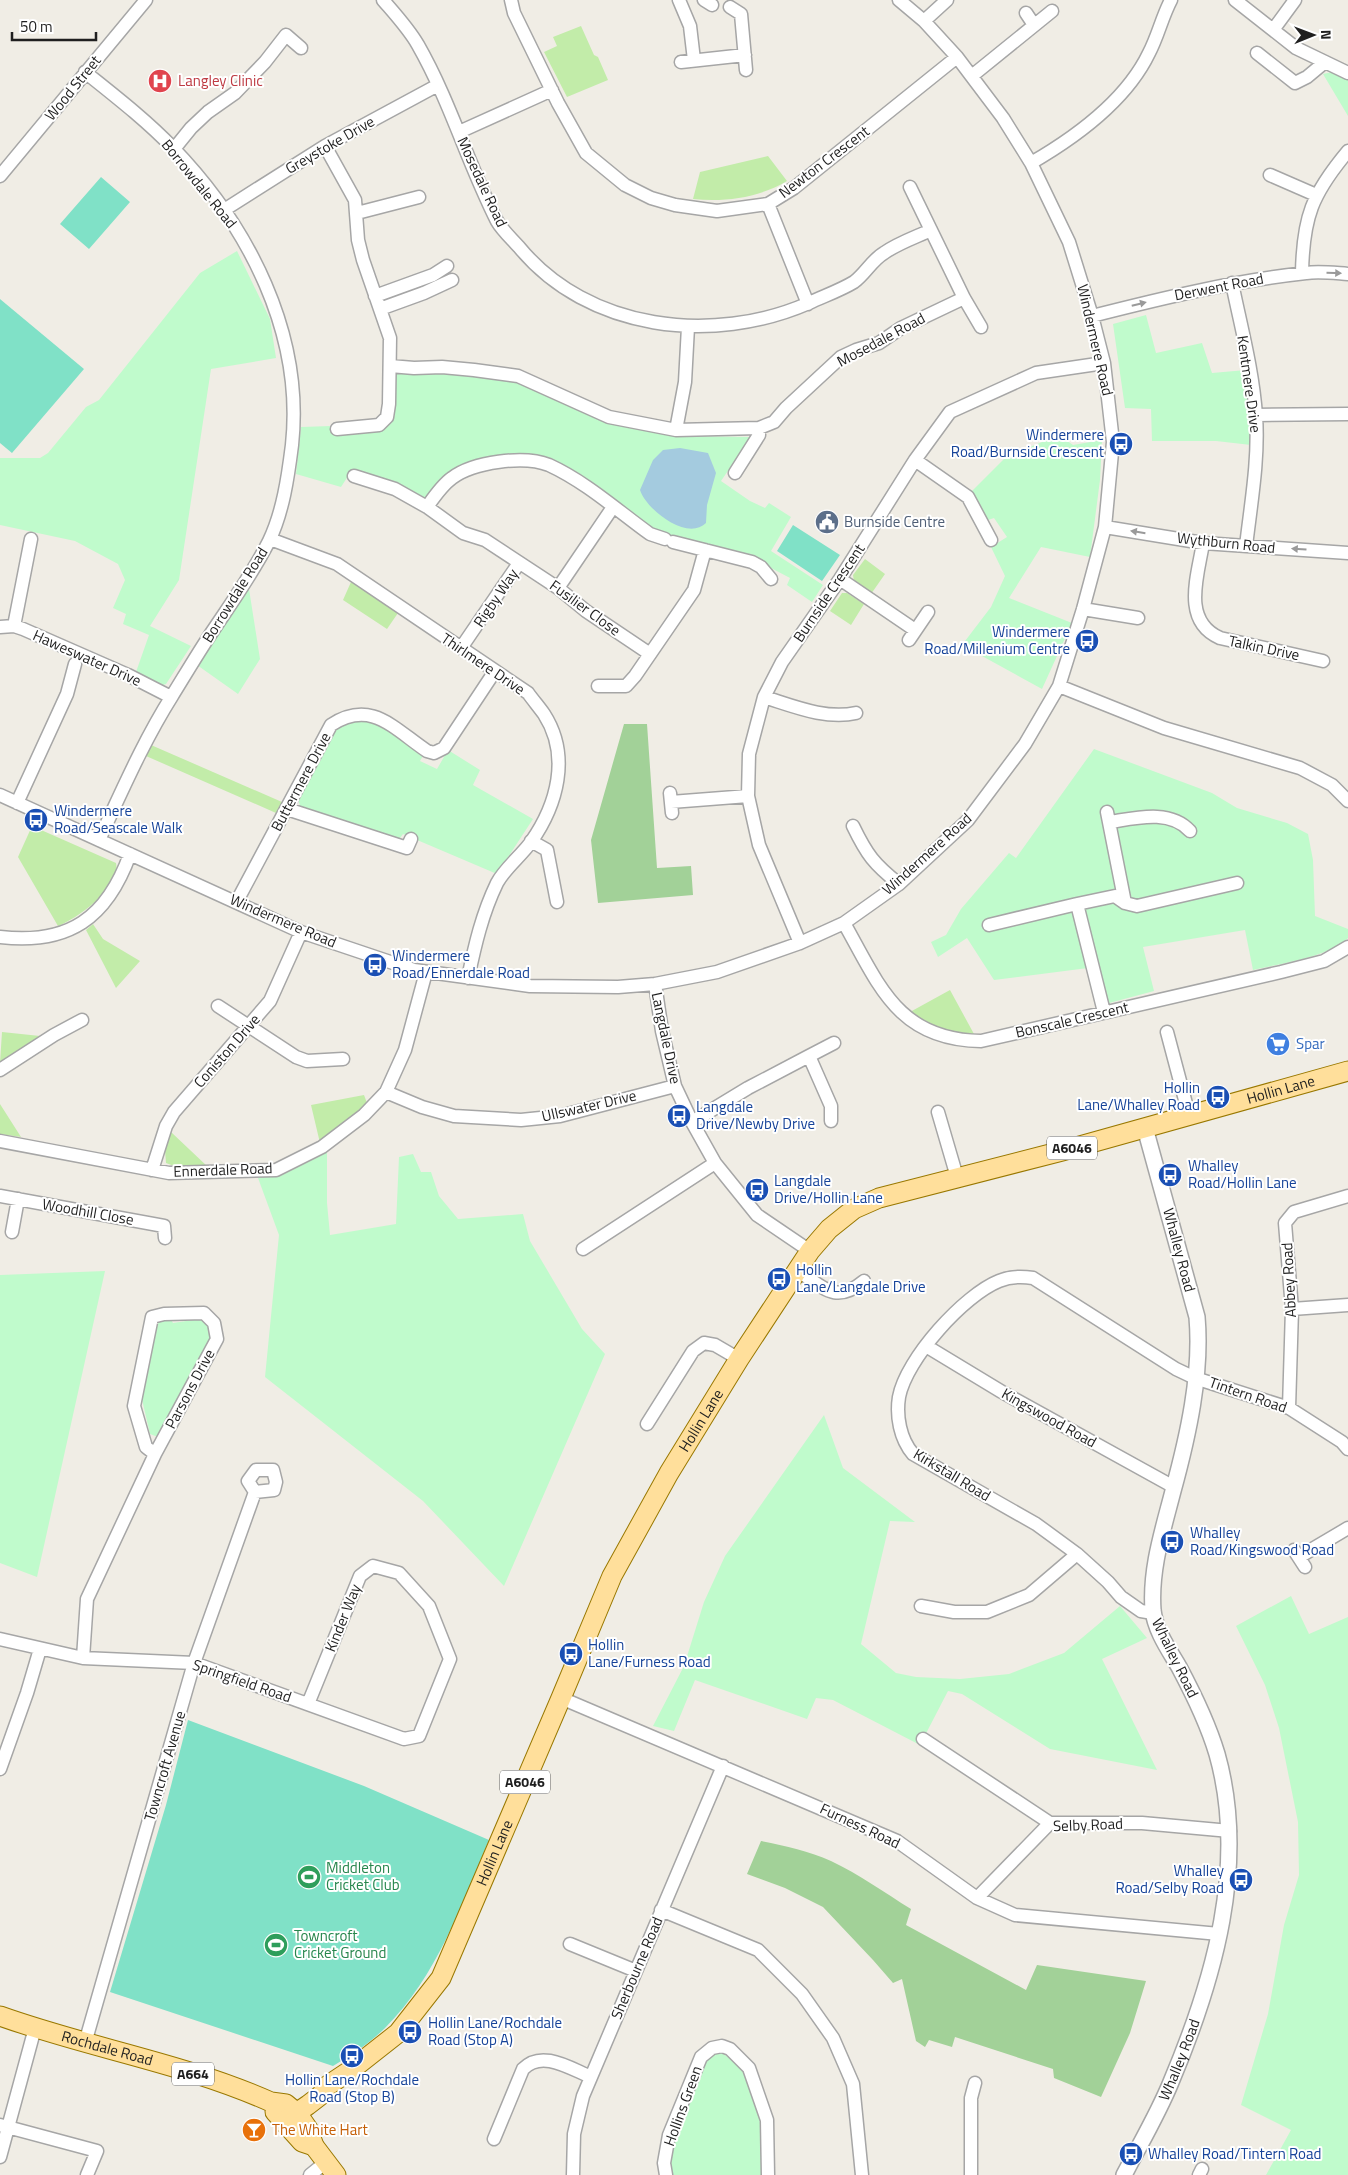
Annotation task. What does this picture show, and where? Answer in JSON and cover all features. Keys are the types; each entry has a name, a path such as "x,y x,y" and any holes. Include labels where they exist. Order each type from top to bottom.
{"main road":[{"name":"Hollin Lane","path":"282,2111 312,2088 327,2086 398,2033 441,1978 612,1576 669,1472 739,1359 810,1251 829,1229 854,1209 879,1198 1145,1128 1348,1071"},
{"name":"Rochdale Road","path":"0,2016 85,2043 168,2065 282,2111"},
{"path":"282,2111 308,2129 314,2146 331,2168"}],"street":[{"name":"Wood Street","path":"0,176 146,0"},
{"name":"Mosedale Road","path":"383,0 417,44 438,85 498,222 536,267 561,288 615,314 688,327 719,326 759,320 808,304 854,282 883,253 931,230"},
{"name":"Newton Crescent","path":"511,0 514,13 586,153 625,185 651,198 675,205 717,211 768,204 794,188 957,57"},
{"path":"679,0 690,26 688,61 745,55"},
{"name":"Windermere Road","path":"0,796 237,901 301,932 414,970 530,986 618,987 655,984 717,972 800,943 844,923 899,884 968,820 1025,744 1059,686 1083,610 1105,527 1113,442 1104,363 1092,316 1069,242 1030,163 1003,118 973,75 924,21 899,0"},
{"path":"924,21 947,0"},
{"path":"1030,163 1080,132 1129,88 1150,53 1171,0"},
{"path":"1235,0 1296,48 1348,73"},
{"path":"1273,30 1295,0"},
{"path":"730,7 742,14 746,70"},
{"path":"973,75 1052,12"},
{"path":"1026,13 1034,25"},
{"path":"174,149 191,128 208,112 235,93 265,62 286,35 301,48"},
{"path":"1257,53 1295,83 1307,77 1326,62"},
{"name":"Borrowdale Road","path":"85,72 142,119 174,149 224,210 254,259 283,330 293,384 294,424 288,470 270,539 245,584 145,740 99,840"},
{"name":"Greystoke Drive","path":"224,210 325,146 438,85"},
{"path":"458,132 552,90"},
{"path":"325,146 355,200 358,240 390,338 389,404 387,417 383,422 370,427 336,429"},
{"path":"1302,273 1302,242 1311,205 1331,171 1348,151"},
{"path":"1270,176 1316,195"},
{"path":"910,187 964,298 981,326"},
{"path":"357,213 419,197"},
{"path":"768,204 808,304"},
{"path":"375,296 433,275 447,266"},
{"name":"Derwent Road","path":"1092,316 1232,283 1302,273 1348,274"},
{"path":"380,309 424,293 452,280"},
{"name":"Kentmere Drive","path":"1232,283 1251,374 1256,415 1257,451 1246,546"},
{"name":"Mosedale Road","path":"759,428 774,422 786,408 841,357 879,343 900,328 964,298"},
{"path":"676,430 685,382 688,327"},
{"name":"Burnside Crescent","path":"800,943 759,845 748,796 749,754 764,697 782,662 840,579 915,460 950,412 1036,373 1104,363"},
{"path":"390,366 414,368 442,367 518,376 609,417 676,430 759,428 759,435 735,473"},
{"path":"1256,415 1348,414"},
{"path":"915,460 968,497 991,540"},
{"path":"427,507 451,478 473,467 496,462 531,461 547,465 580,484 650,534 752,562 761,567 772,579"},
{"name":"Rigby Way","path":"354,476 395,489 427,507 463,533 485,540 519,563 461,648"},
{"path":"558,588 612,507"},
{"name":"Wythburn Road","path":"1105,527 1203,543 1348,552"},
{"path":"14,626 31,539"},
{"name":"Thirlmere Drive","path":"270,539 337,564 528,693 545,715 556,740 559,764 558,783 553,803 531,842 498,882 478,930 468,978"},
{"name":"Talkin Drive","path":"1203,543 1195,590 1195,605 1197,616 1209,632 1220,638 1324,661"},
{"path":"598,686 626,686 694,590 705,550"},
{"name":"Fusilier Close","path":"519,563 558,588 586,611 650,654"},
{"path":"840,579 912,635 928,612"},
{"path":"1083,610 1138,618"},
{"name":"Haweswater Drive","path":"0,626 14,626 128,675 171,697"},
{"path":"17,803 67,694 76,664"},
{"name":"Buttermere Drive","path":"237,901 331,725 344,717 359,714 376,716 426,750 434,753 444,748 495,671"},
{"path":"1059,686 1164,728 1300,768 1332,785 1348,801"},
{"path":"764,697 804,710 844,716 856,713"},
{"path":"671,803 748,796"},
{"path":"287,810 407,848 411,839"},
{"path":"1125,903 1108,817 1151,816 1182,822 1190,831"},
{"path":"853,826 866,854 878,867 899,884"},
{"path":"531,842 546,850 557,902"},
{"path":"0,937 24,938 59,934 90,918 108,901 130,854"},
{"path":"989,925 1115,896 1125,903 1137,906 1236,883"},
{"path":"1077,904 1104,1012"},
{"name":"Bonscale Crescent","path":"844,923 892,1004 913,1022 942,1037 962,1041 980,1041 1316,964 1336,956 1348,947"},
{"name":"Coniston Drive","path":"152,1170 166,1126 174,1112 270,1001 301,932"},
{"name":"Ennerdale Road","path":"0,1141 168,1173 276,1170 322,1147 364,1115 386,1092 405,1050 426,972"},
{"name":"Langdale Drive","path":"655,984 662,1031 675,1086 692,1122 715,1162 757,1215 810,1251"},
{"path":"218,1006 299,1059 307,1061 343,1059"},
{"path":"0,1070 54,1035 82,1020"},
{"path":"1167,1032 1189,1115"},
{"path":"692,1122 748,1088 834,1043"},
{"path":"809,1056 831,1106 831,1121"},
{"name":"Ullswater Drive","path":"386,1092 422,1107 454,1116 521,1120 560,1116 675,1086"},
{"path":"938,1112 957,1177"},
{"name":"Whalley Road","path":"1124,2175 1170,2084 1201,2006 1220,1934 1227,1889 1230,1831 1226,1791 1216,1752 1199,1706 1162,1638 1153,1613 1155,1561 1174,1487 1195,1378 1198,1349 1196,1317 1145,1128"},
{"path":"583,1249 715,1162"},
{"name":"Woodhill Close","path":"0,1196 164,1226 165,1238"},
{"name":"Abbey Road","path":"1289,1408 1292,1309 1285,1222 1294,1212 1348,1196"},
{"path":"12,1232 18,1199"},
{"path":"797,1270 830,1292 838,1294 851,1291 864,1281"},
{"name":"Kirkstall Road","path":"1153,1613 1141,1611 1120,1597 1108,1582 1077,1554 1036,1524 913,1454 907,1447 899,1423 899,1396 910,1371 926,1346 947,1320 972,1298 999,1281 1013,1276 1023,1276 1041,1283 1167,1364 1195,1378"},
{"path":"1292,1309 1348,1306"},
{"name":"Parsons Drive","path":"83,1658 87,1599 155,1454 217,1339 214,1323 204,1313 164,1314 152,1317 134,1406 146,1447 155,1454"},
{"path":"647,1424 693,1351 704,1343 715,1345 739,1359"},
{"name":"Kingswood Road","path":"926,1346 1002,1392 1174,1487"},
{"name":"Tintern Road","path":"1195,1378 1289,1408 1342,1442 1348,1449"},
{"name":"Towncroft Avenue","path":"85,2043 194,1663 255,1492"},
{"path":"1299,1558 1348,1528"},
{"path":"921,1606 954,1612 987,1612 1030,1595 1077,1554"},
{"name":"Kinder Way","path":"308,1704 360,1576 373,1566 399,1573 429,1606 450,1659 419,1736"},
{"name":"Springfield Road","path":"0,1639 83,1658 194,1663 404,1739 419,1736"},
{"path":"0,1769 27,1693 40,1649"},
{"name":"Furness Road","path":"561,1698 897,1841 977,1898 1015,1915 1220,1934"},
{"path":"924,1739 1050,1824"},
{"name":"Sherbourne Road","path":"573,2175 574,2134 584,2096 723,1766"},
{"name":"Selby Road","path":"977,1898 1050,1824 1142,1823 1230,1831"},
{"path":"661,1910 758,1950 802,1994 833,2038 853,2084 862,2175"},
{"path":"570,1944 636,1971"},
{"path":"0,2157 4,2126 35,2028"},
{"name":"Hollins Green","path":"666,2175 664,2163 670,2134 701,2057 712,2048 722,2046 730,2049 749,2068 767,2120 768,2175"},
{"path":"494,2140 523,2069 528,2064 541,2060 550,2061 591,2077"},
{"path":"971,2175 971,2098 975,2083"},
{"path":"4,2126 97,2151 87,2175"},
{"path":"310,2175 331,2168"}],"green space":[{"path":"581,26 608,80 567,97 544,52 557,46 553,37"},
{"path":"1337,71 1348,76 1348,116 1323,74"},
{"path":"768,156 787,181 776,187 741,198 718,200 693,199 700,172"},
{"path":"101,177 130,202 89,249 60,224"},
{"path":"237,251 270,319 276,358 211,369 179,580 150,626 191,646 166,684 163,685 136,672 149,635 123,624 126,614 113,608 125,580 118,564 75,541 0,525 0,458 40,458 48,453 86,407 99,400 200,273"},
{"path":"0,299 84,369 12,453 0,443"},
{"path":"1146,315 1156,353 1202,343 1212,373 1246,370 1251,445 1216,441 1152,441 1151,409 1125,408 1113,324"},
{"path":"401,371 492,377 518,383 684,436 751,437 721,481 750,501 765,508 769,503 791,517 771,551 823,585 812,602 787,585 790,578 752,558 669,535 647,526 573,473 478,460 443,476 428,497 420,498 396,484 352,470 341,487 296,474 301,427 331,426 332,434 369,433 385,427 391,421 394,413 393,377"},
{"path":"1059,435 1073,445 1102,440 1100,480 1090,557 1041,547 1009,598 1072,623 1042,689 962,645 991,607 1005,576 991,547 1007,537 994,518 988,520 970,493 1006,457"},
{"path":"793,525 840,555 822,581 777,551"},
{"path":"865,559 885,574 871,594 854,582 853,575"},
{"path":"351,582 398,613 387,629 343,600"},
{"path":"249,589 260,659 238,694 197,665"},
{"path":"842,593 847,593 864,604 851,625 830,611"},
{"path":"372,720 424,754 420,761 437,769 448,750 480,770 473,785 533,819 497,874 403,834 397,842 300,806 298,799 313,765 333,732 342,725 352,721"},
{"path":"624,724 647,724 657,868 691,866 693,895 598,903 591,840"},
{"path":"151,745 282,802 276,813 146,756"},
{"path":"1094,749 1212,793 1237,808 1287,823 1308,834 1313,860 1315,916 1348,929 1348,938 1339,945 1316,955 1253,970 1245,930 1143,947 1154,991 1098,1006 1088,968 994,980 967,938 938,957 931,942 946,935 961,909 1009,853 1016,858"},
{"path":"32,826 116,863 116,872 112,882 105,891 86,909 58,926 18,857"},
{"path":"93,924 103,939 140,961 116,988 86,930"},
{"path":"950,990 974,1034 940,1029 910,1012"},
{"path":"2,1032 40,1036 0,1063"},
{"path":"364,1095 367,1103 333,1134 320,1143 311,1105"},
{"path":"0,1104 21,1137 0,1134"},
{"path":"171,1132 208,1167 174,1166 166,1163 165,1150"},
{"path":"327,1148 327,1203 330,1235 396,1224 399,1157 413,1154 421,1172 431,1172 439,1196 458,1219 523,1214 530,1241 582,1329 605,1354 504,1586 423,1501 265,1377 279,1235 258,1178 279,1173"},
{"path":"105,1271 37,1577 0,1563 0,1275"},
{"path":"195,1315 209,1322 212,1336 207,1353 158,1437 150,1434 141,1395 156,1326 161,1320 170,1318 173,1323 193,1320"},
{"path":"824,1415 843,1468 915,1522 890,1521 861,1644 896,1673 916,1677 960,1679 1009,1674 1064,1653 1120,1606 1147,1638 1102,1659 1157,1770 1050,1749 962,1694 948,1691 920,1745 833,1700 816,1698 807,1719 695,1680 674,1731 653,1726 684,1666 704,1602 725,1556"},
{"path":"1291,1596 1309,1634 1348,1617 1348,2175 1266,2175 1291,2130 1241,2105 1268,2014 1284,1925 1299,1875 1298,1822 1279,1728 1265,1685 1236,1626"},
{"name":"Middleton Cricket Club","path":"188,1720 364,1786 489,1840 458,1915 419,1986 385,2028 333,2066 110,1992 166,1805"},
{"path":"761,1841 814,1854 852,1872 911,1909 906,1925 1026,1990 1037,1965 1146,1981 1130,2033 1101,2097 1054,2078 1053,2069 955,2037 952,2047 929,2040 925,2047 916,2041 902,1979 893,1983 823,1907 785,1888 747,1874"},
{"path":"719,2051 744,2068 765,2122 765,2175 666,2175 676,2127 707,2055"}],"water":[{"path":"680,448 708,453 716,473 707,505 706,523 698,528 689,529 668,521 650,506 640,490 653,460 663,450"}],"place":[{"name":"Langley Clinic","path":"160,81"},
{"name":"Windermere Road/Burnside Crescent","path":"1121,444"},
{"name":"Burnside Centre","path":"827,522"},
{"name":"Windermere Road/Millenium Centre","path":"1087,641"},
{"name":"Windermere Road/Seascale Walk","path":"36,820"},
{"name":"Windermere Road/Ennerdale Road","path":"375,965"},
{"name":"Spar","path":"1278,1044"},
{"name":"Hollin Lane/Whalley Road","path":"1218,1097"},
{"name":"Langdale Drive/Newby Drive","path":"679,1116"},
{"name":"Whalley Road/Hollin Lane","path":"1170,1175"},
{"name":"Langdale Drive/Hollin Lane","path":"757,1190"},
{"name":"Hollin Lane/Langdale Drive","path":"779,1279"},
{"name":"Whalley Road/Kingswood Road","path":"1172,1542"},
{"name":"Hollin Lane/Furness Road","path":"571,1654"},
{"name":"Middleton Cricket Club","path":"309,1877"},
{"name":"Whalley Road/Selby Road","path":"1241,1880"},
{"name":"Towncroft Cricket Ground","path":"276,1945"},
{"name":"Hollin Lane/Rochdale Road (Stop A)","path":"410,2032"},
{"name":"Hollin Lane/Rochdale Road (Stop B)","path":"352,2056"},
{"name":"The White Hart","path":"254,2130"},
{"name":"Whalley Road/Tintern Road","path":"1131,2154"}]}
